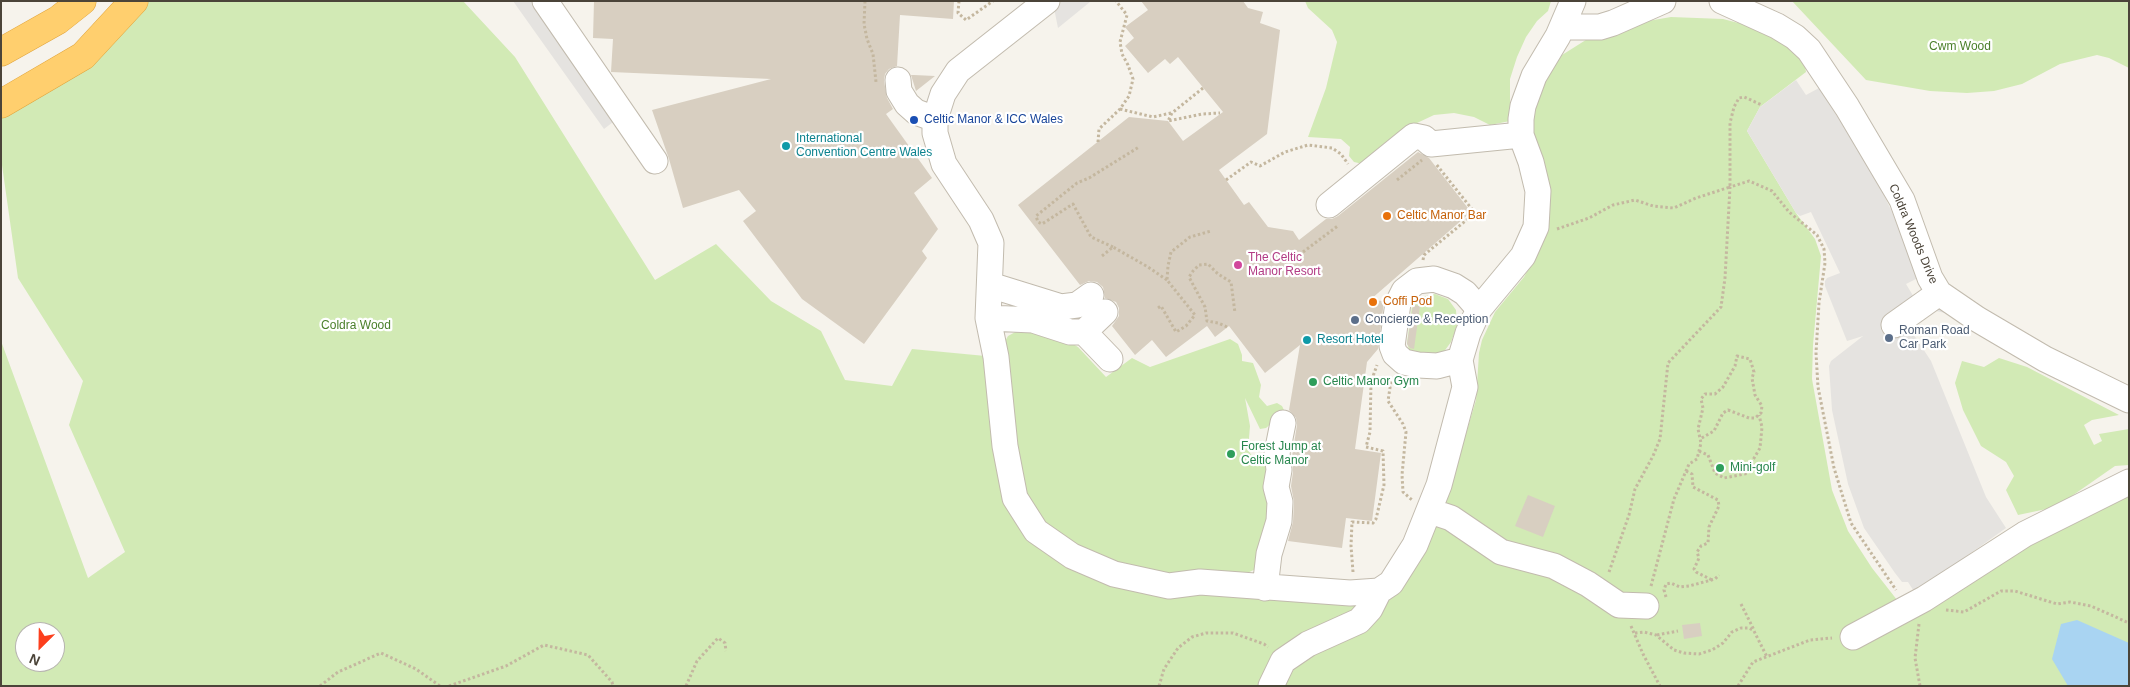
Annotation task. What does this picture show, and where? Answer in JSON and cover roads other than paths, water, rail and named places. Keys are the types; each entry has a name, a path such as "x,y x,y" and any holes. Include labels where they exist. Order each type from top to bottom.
{"highway":[{"path":"36,31 60,1"},
{"path":"1,52 58,20 82,1"},
{"path":"1,104 83,56 134,1"}],"lane":[{"path":"545,1 655,161"},
{"path":"1047,1 958,71 943,94 935,119 935,133 944,164 982,220 991,243 988,318 996,357 1005,446 1015,498 1036,531 1072,556 1114,574 1169,586 1200,582 1265,588 1369,591 1391,582 1416,545 1431,508 1465,387 1460,360 1468,333 1479,309 1522,256 1536,228 1538,192 1531,162 1521,135 1523,106 1531,82 1562,27 1573,1"},
{"path":"1562,27 1600,27 1663,1"},
{"name":"Coldra Woods Drive","path":"1722,1 1777,26 1795,37 1809,50 1847,107 1902,200 1930,278 1939,293 1977,319 2045,359 2129,400"},
{"path":"898,80 899,91 907,104 916,112 935,119"},
{"path":"1335,214 1345,190 1362,179 1414,136 1424,138 1431,144 1521,135"},
{"path":"1460,360 1437,366 1418,365 1404,362 1395,354 1392,346 1398,303 1404,291 1417,281 1434,279 1454,286 1465,293 1479,309"},
{"path":"990,285 1061,307 1098,303 1084,332"},
{"path":"1894,325 1939,293"},
{"path":"988,318 1033,320 1070,332 1084,332 1110,359"},
{"path":"1265,588 1269,554 1279,521 1280,502 1276,488 1278,470 1272,453 1283,423"},
{"path":"1853,637 1917,603 2024,534 2129,482"},
{"path":"1431,508 1451,518 1500,552 1554,566 1613,601 1656,603"},
{"path":"1271,686 1283,661 1308,644 1358,621 1370,609 1369,591"}],"water":[{"path":"2077,620 2129,643 2129,686 2068,686 2052,659 2061,624"}],"place":[{"name":"Celtic Manor & ICC Wales","path":"914,120"},
{"name":"International Convention Centre Wales","path":"786,146"},
{"name":"Celtic Manor Bar","path":"1387,216"},
{"name":"The Celtic Manor Resort","path":"1238,265"},
{"name":"Coffi Pod","path":"1373,302"},
{"name":"Concierge & Reception","path":"1355,320"},
{"name":"Roman Road Car Park","path":"1889,338"},
{"name":"Resort Hotel","path":"1307,340"},
{"name":"Celtic Manor Gym","path":"1313,382"},
{"name":"Forest Jump at Celtic Manor","path":"1231,454"},
{"name":"Mini-golf","path":"1720,468"}],"park label":[{"name":"Cwm Wood","path":"1960,47"},
{"name":"Coldra Wood","path":"356,326"}]}
